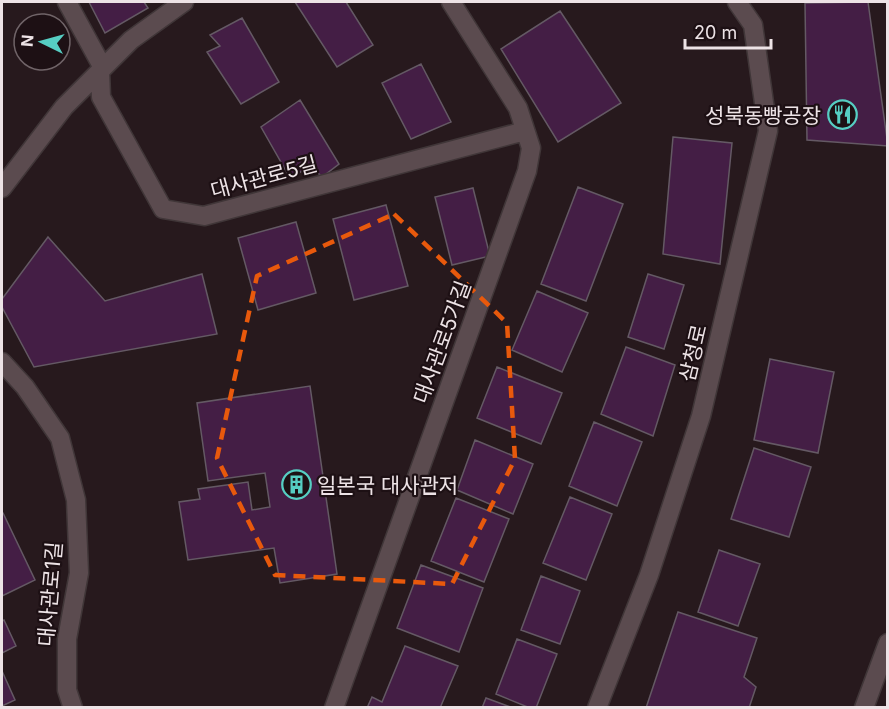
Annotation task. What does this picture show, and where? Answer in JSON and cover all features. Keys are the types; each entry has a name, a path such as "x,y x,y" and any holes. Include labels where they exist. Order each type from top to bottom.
{"street":[{"path":"67,2 101,69"},
{"path":"2,188 64,107 131,40 183,2"},
{"name":"대사관로5가길","path":"334,708 527,171 531,148 518,108 451,2"},
{"name":"삼청로","path":"597,708 648,575 701,416 768,131 753,25 737,2"},
{"name":"대사관로5길","path":"101,69 101,97 163,209 204,216 525,131"},
{"name":"대사관로1길","path":"2,362 25,387 60,438 76,500 79,573 68,639 67,690 73,708"},
{"path":"864,708 888,643"}],"highlighted area":[{"path":"394,214 507,323 515,459 452,584 275,575 217,458 257,276"}],"building":[{"path":"89,2 144,2 148,8 105,33"},
{"path":"295,2 346,2 373,45 337,67"},
{"path":"868,2 888,146 807,140 805,3"},
{"path":"560,11 621,103 558,142 501,49"},
{"path":"242,18 279,82 241,104 207,52 220,46 210,35"},
{"path":"421,64 451,122 411,139 382,83"},
{"path":"300,100 339,164 322,177 311,166 290,178 261,127"},
{"path":"673,137 732,143 720,264 663,254"},
{"path":"578,187 623,204 586,301 541,284"},
{"path":"473,188 490,256 452,265 435,197"},
{"path":"386,205 408,286 354,300 333,219"},
{"path":"296,222 316,293 258,310 238,238"},
{"path":"48,237 105,301 202,274 217,334 34,367 2,307 2,299"},
{"path":"648,274 684,285 664,349 628,337"},
{"path":"537,291 588,313 562,372 512,350"},
{"path":"626,347 675,365 653,436 601,414"},
{"path":"770,359 834,372 818,453 754,440"},
{"path":"497,367 562,393 541,444 477,418"},
{"name":"일본국 대사관저","path":"310,386 337,574 280,583 274,548 188,560 179,502 200,499 198,489 248,482 252,510 270,507 265,473 208,481 197,403"},
{"path":"594,422 642,442 617,506 569,486"},
{"path":"475,440 533,464 513,514 457,490"},
{"path":"754,448 811,467 789,537 731,519"},
{"path":"570,497 612,514 586,580 543,563"},
{"path":"456,498 509,519 484,582 431,561"},
{"path":"2,513 35,580 2,596"},
{"path":"719,550 760,564 738,626 698,612"},
{"path":"421,565 483,588 459,652 397,628"},
{"path":"541,576 580,591 560,644 521,630"},
{"path":"678,612 757,638 744,677 756,687 749,708 646,708"},
{"path":"4,620 16,646 2,653 2,621"},
{"path":"517,639 557,654 536,708 530,708 496,694"},
{"path":"405,646 458,666 440,708 367,708 372,697 382,702"},
{"path":"2,671 15,700 2,706"},
{"path":"486,698 513,708 482,708"}],"place":[{"name":"성북동빵공장","path":"842,115"},
{"name":"일본국 대사관저","path":"296,485"}]}
